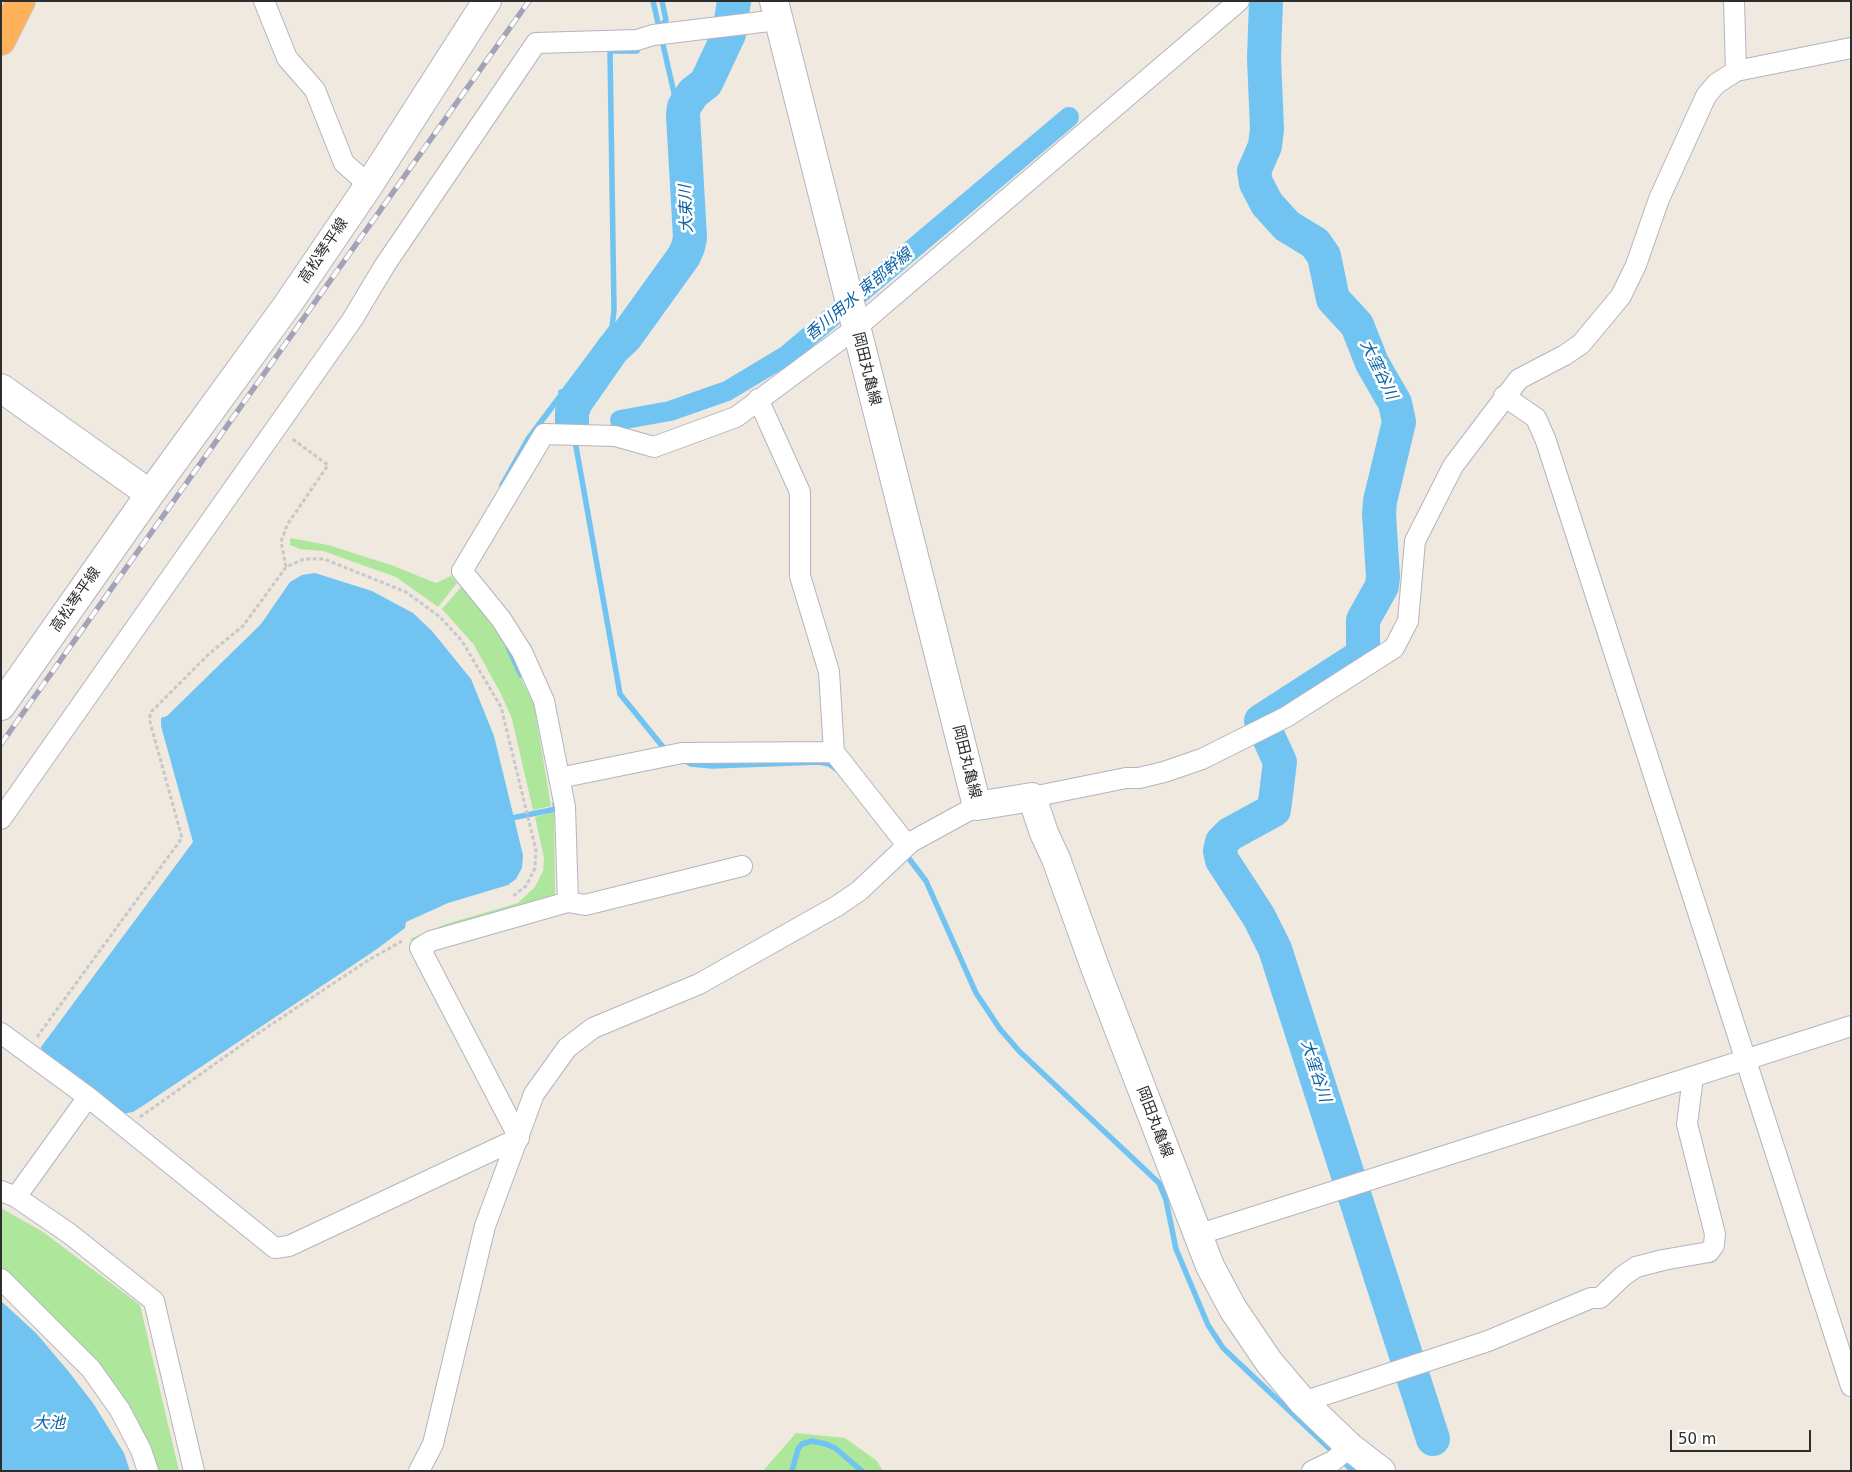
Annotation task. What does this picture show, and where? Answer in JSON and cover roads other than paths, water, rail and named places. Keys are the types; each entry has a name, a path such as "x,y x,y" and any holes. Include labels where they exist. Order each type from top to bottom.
{"highway":[{"path":"1,41 21,1"}],"main road":[{"name":"高松琴平線","path":"1,706 150,494 288,304 369,185 487,1"},
{"name":"岡田丸亀線","path":"776,10 977,806 1032,797 1197,1235 1233,1309 1268,1362 1303,1402 1341,1454 1381,1471"},
{"path":"1,388 150,494"}],"street":[{"path":"264,1 287,58 315,90 344,163 369,185"},
{"path":"568,902 565,807 544,701 522,652 502,619 462,571 544,434 615,436 654,447 736,416 854,322 1239,1"},
{"path":"1734,1 1736,71"},
{"path":"1,819 352,320 385,265 536,43 637,40 660,34 730,26 776,10"},
{"path":"1032,797 1126,778 1139,778 1202,759 1286,717 1394,648 1408,621 1415,540 1421,524 1453,466 1504,396 1519,379 1565,356 1581,344 1621,296 1636,266 1659,199 1706,96 1716,84 1736,71 1851,48"},
{"path":"1504,396 1536,418 1546,441 1851,1386"},
{"path":"758,399 800,492 800,576 829,672 834,752 904,850"},
{"path":"560,778 675,755 834,752"},
{"path":"419,1471 433,1444 485,1226 534,1094 567,1048 578,1037 593,1028 708,979 837,906 859,891 904,850 977,806"},
{"path":"519,1138 420,948 431,941 568,902 585,905 742,866"},
{"path":"1197,1235 1851,1026"},
{"path":"1,1033 88,1097 275,1248 289,1246 519,1138"},
{"path":"1303,1402 1488,1341 1591,1298 1600,1298 1623,1276 1636,1267 1709,1252 1714,1245 1715,1234 1687,1124 1693,1077"},
{"path":"88,1097 8,1194 70,1234 154,1301 194,1471"},
{"path":"1,1279 91,1369 120,1410 141,1450 148,1471"},
{"path":"1312,1471 1341,1454"}],"water":[{"path":"315,573 372,591 413,613 432,631 471,679 494,736 523,855 522,868 516,879 508,885 448,903 406,922 405,928 377,949 144,1105 133,1112 122,1114 42,1053 41,1047 193,842 161,726 161,718 167,716 261,624 290,582 302,575"},
{"name":"大池","path":"1,1301 36,1333 93,1403 124,1453 130,1471 1,1471"}],"waterway":[{"path":"613,349 623,330 677,257 683,242 677,106 653,1"},
{"path":"659,29 666,20 662,1"},
{"name":"大束川","path":"572,424 572,412 576,402 613,349 625,338 684,256 688,247 690,238 684,107 693,93 706,83 729,34 734,1"},
{"name":"大窪谷川","path":"1261,721 1360,657 1363,649 1363,620 1382,586 1380,501 1399,422 1395,403 1372,363 1357,325 1333,299 1324,256 1315,243 1287,226 1267,204 1256,183 1254,171 1265,146 1267,129 1264,58 1266,1"},
{"path":"502,485 528,439 612,327 614,311 610,51 637,51"},
{"name":"香川用水 東部幹線","path":"620,420 670,411 727,391 787,355 1069,117"},
{"path":"561,392 576,402"},
{"path":"572,424 620,694 667,752"},
{"path":"508,647 521,675"},
{"name":"大窪谷川","path":"1269,738 1280,762 1274,810 1230,834 1222,842 1220,851 1222,860 1259,917 1275,949 1433,1439"},
{"path":"684,760 691,764 712,766 819,762 829,764 839,771"},
{"path":"507,819 556,809 555,804"},
{"path":"904,852 926,881 976,993 1000,1029 1019,1051 1159,1183 1166,1200 1176,1249 1208,1325 1223,1348 1353,1471"},
{"path":"792,1471 798,1449 802,1444 812,1441 835,1448 862,1471"}],"railway":[{"path":"1,744 529,1"}]}
